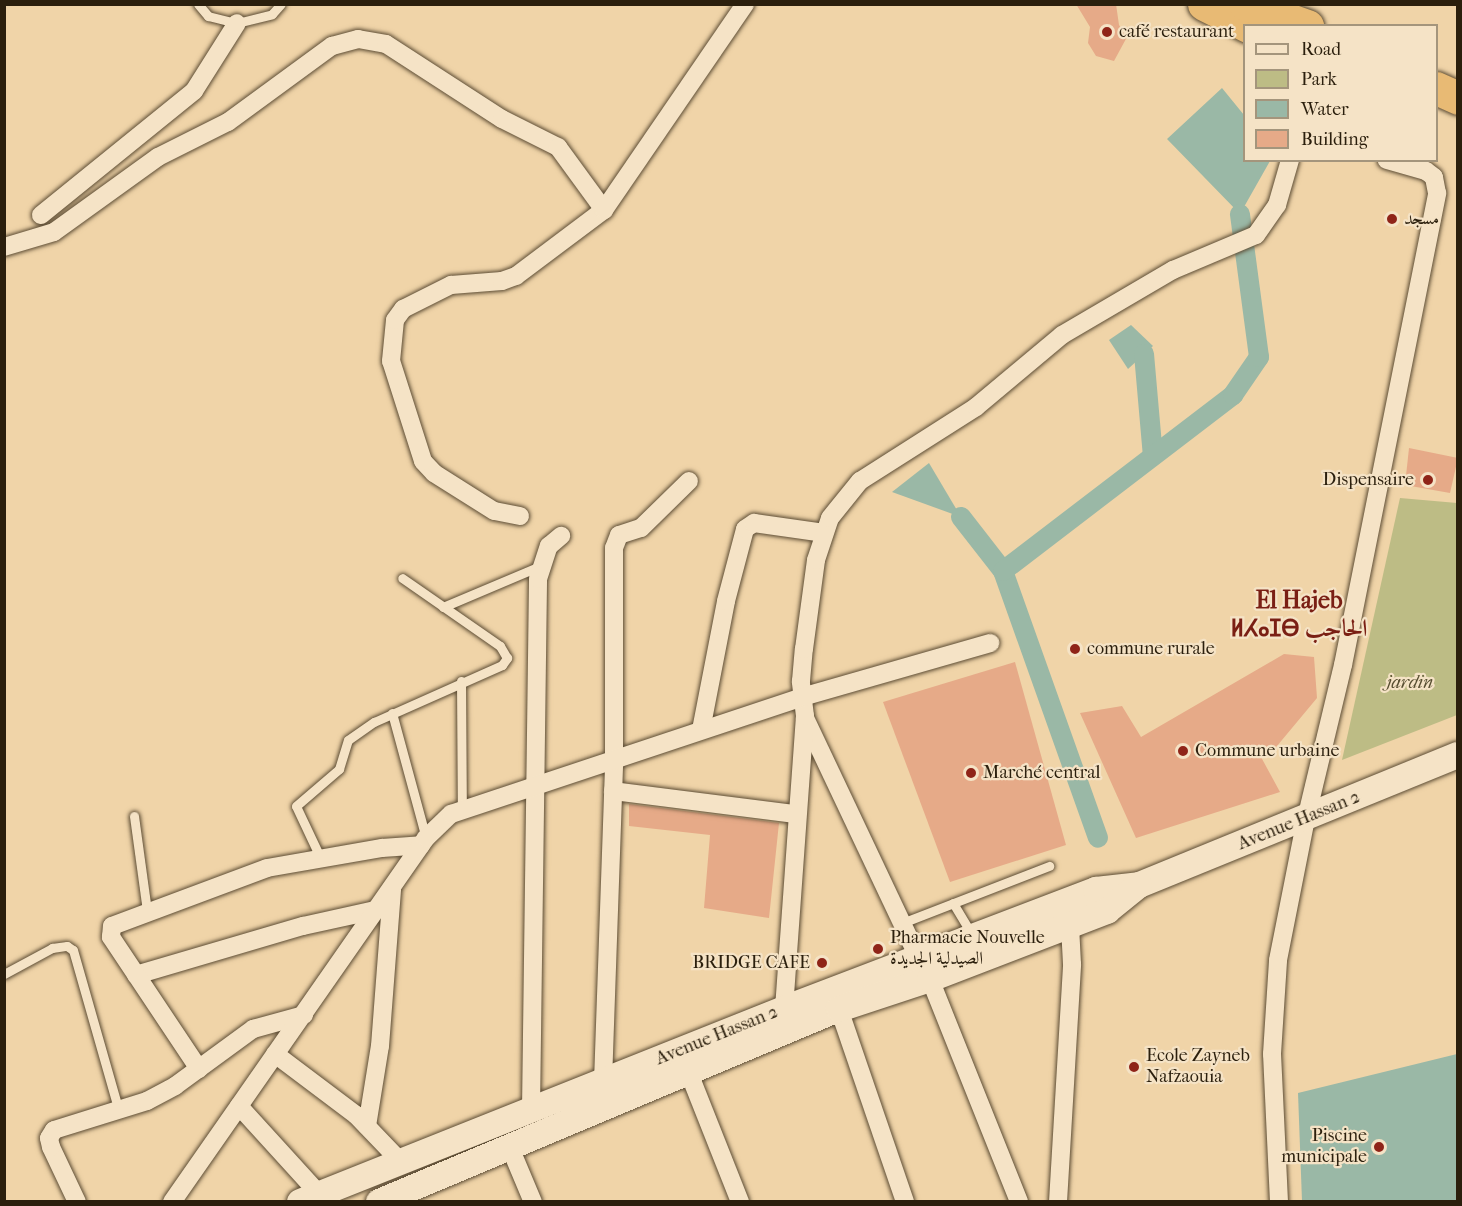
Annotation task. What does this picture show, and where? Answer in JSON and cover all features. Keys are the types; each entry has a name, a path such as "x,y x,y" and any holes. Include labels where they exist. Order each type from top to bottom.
{"highway":[{"path":"1204,4 1244,24"},
{"path":"1245,4 1301,24"},
{"path":"1438,69 1458,78"},
{"path":"1438,88 1458,98"}],"main road":[{"name":"Avenue Hassan 2","path":"379,1202 413,1194 509,1145 690,1073 839,1009 925,969 973,937 1096,890 1139,885 1306,819 1458,755"},
{"name":"Avenue Hassan 2","path":"309,1198 784,1009 1070,926 1107,911 1139,885"}],"street":[{"path":"520,516 494,511 427,467 414,440 391,361 392,327 403,309 452,285 502,281 516,276 604,210 745,4"},
{"path":"41,215 194,91 237,23"},
{"path":"4,247 54,232 158,157 228,122 332,46 358,39 386,44 502,119 558,147 604,210"},
{"path":"784,1009 795,814 805,716 802,697 810,602 824,533 837,506 860,481 976,407 1062,335 1173,270 1256,235 1277,205 1289,162"},
{"path":"1279,1202 1272,1054 1278,960 1306,819 1343,665 1437,193 1434,177 1426,171 1394,162"},
{"path":"603,1082 614,791 615,542 622,533 641,528 689,481"},
{"path":"701,730 726,602 745,529 754,523 824,533"},
{"path":"531,1110 533,787 540,566 549,546 561,536"},
{"path":"172,1202 438,823 462,810 614,762 701,730 802,697 990,643"},
{"path":"805,716 925,969 1019,1202"},
{"path":"614,791 795,814"},
{"path":"199,1069 109,930 120,920 267,868 320,857 424,842"},
{"path":"367,1126 380,1046 392,888"},
{"path":"136,975 303,926 376,910"},
{"path":"1058,1202 1072,964 1070,926"},
{"path":"839,1009 905,1202"},
{"path":"77,1202 49,1136 54,1130 119,1112 165,1091 253,1029 304,1015"},
{"path":"276,1054 367,1126 402,1162"},
{"path":"690,1073 740,1202"},
{"path":"239,1106 309,1198"},
{"path":"509,1145 532,1202"}],"lane":[{"path":"198,4 208,16 237,23 272,14 281,4"},
{"path":"443,607 540,566"},
{"path":"320,857 296,803 339,770 348,740 392,713 502,665 507,658 500,646 402,578"},
{"path":"461,681 462,810"},
{"path":"392,713 424,842"},
{"path":"134,816 147,911"},
{"path":"902,923 1049,866"},
{"path":"953,903 973,937"},
{"path":"4,974 52,948 67,945 74,951 119,1112"}],"green space":[{"name":"jardin","path":"1400,498 1457,503 1457,715 1342,760"}],"water":[{"path":"1222,88 1243,114 1243,162 1269,162 1240,214 1167,139"},
{"path":"1131,325 1153,346 1128,369 1109,340"},
{"path":"929,463 961,517 892,492"},
{"name":"Piscine municipale","path":"1457,1054 1457,1201 1302,1201 1298,1093"}],"building":[{"name":"café restaurant","path":"1076,4 1116,4 1119,25 1127,37 1114,61 1096,56 1088,43 1090,27"},
{"name":"Dispensaire","path":"1409,448 1458,458 1450,493 1405,485"},
{"name":"Commune urbaine","path":"1284,654 1314,657 1317,698 1277,746 1261,757 1280,792 1136,838 1080,713 1122,706 1141,737"},
{"path":"1015,662 1066,845 950,882 883,702"},
{"path":"629,804 779,823 769,918 704,908 710,835 629,826"}],"waterway":[{"path":"1003,571 1233,395 1259,357 1240,214"},
{"path":"1144,354 1153,456"},
{"path":"961,517 1003,571 1098,838"}],"place":[{"name":"café restaurant","path":"1107,32"},
{"name":"مسجد","path":"1392,219"},
{"name":"Dispensaire","path":"1428,480"},
{"name":"commune rurale","path":"1075,649"},
{"name":"Commune urbaine","path":"1183,751"},
{"name":"Marché central","path":"971,773"},
{"name":"Pharmacie Nouvelle الصيدلية الجديدة","path":"878,949"},
{"name":"BRIDGE CAFE","path":"822,963"},
{"name":"Ecole Zayneb Nafzaouia","path":"1134,1067"},
{"name":"Piscine municipale","path":"1379,1147"}],"district":[{"name":"El Hajeb ⵍⵃⴰⵊⴱ الحاجب","path":"1299,615"}]}
